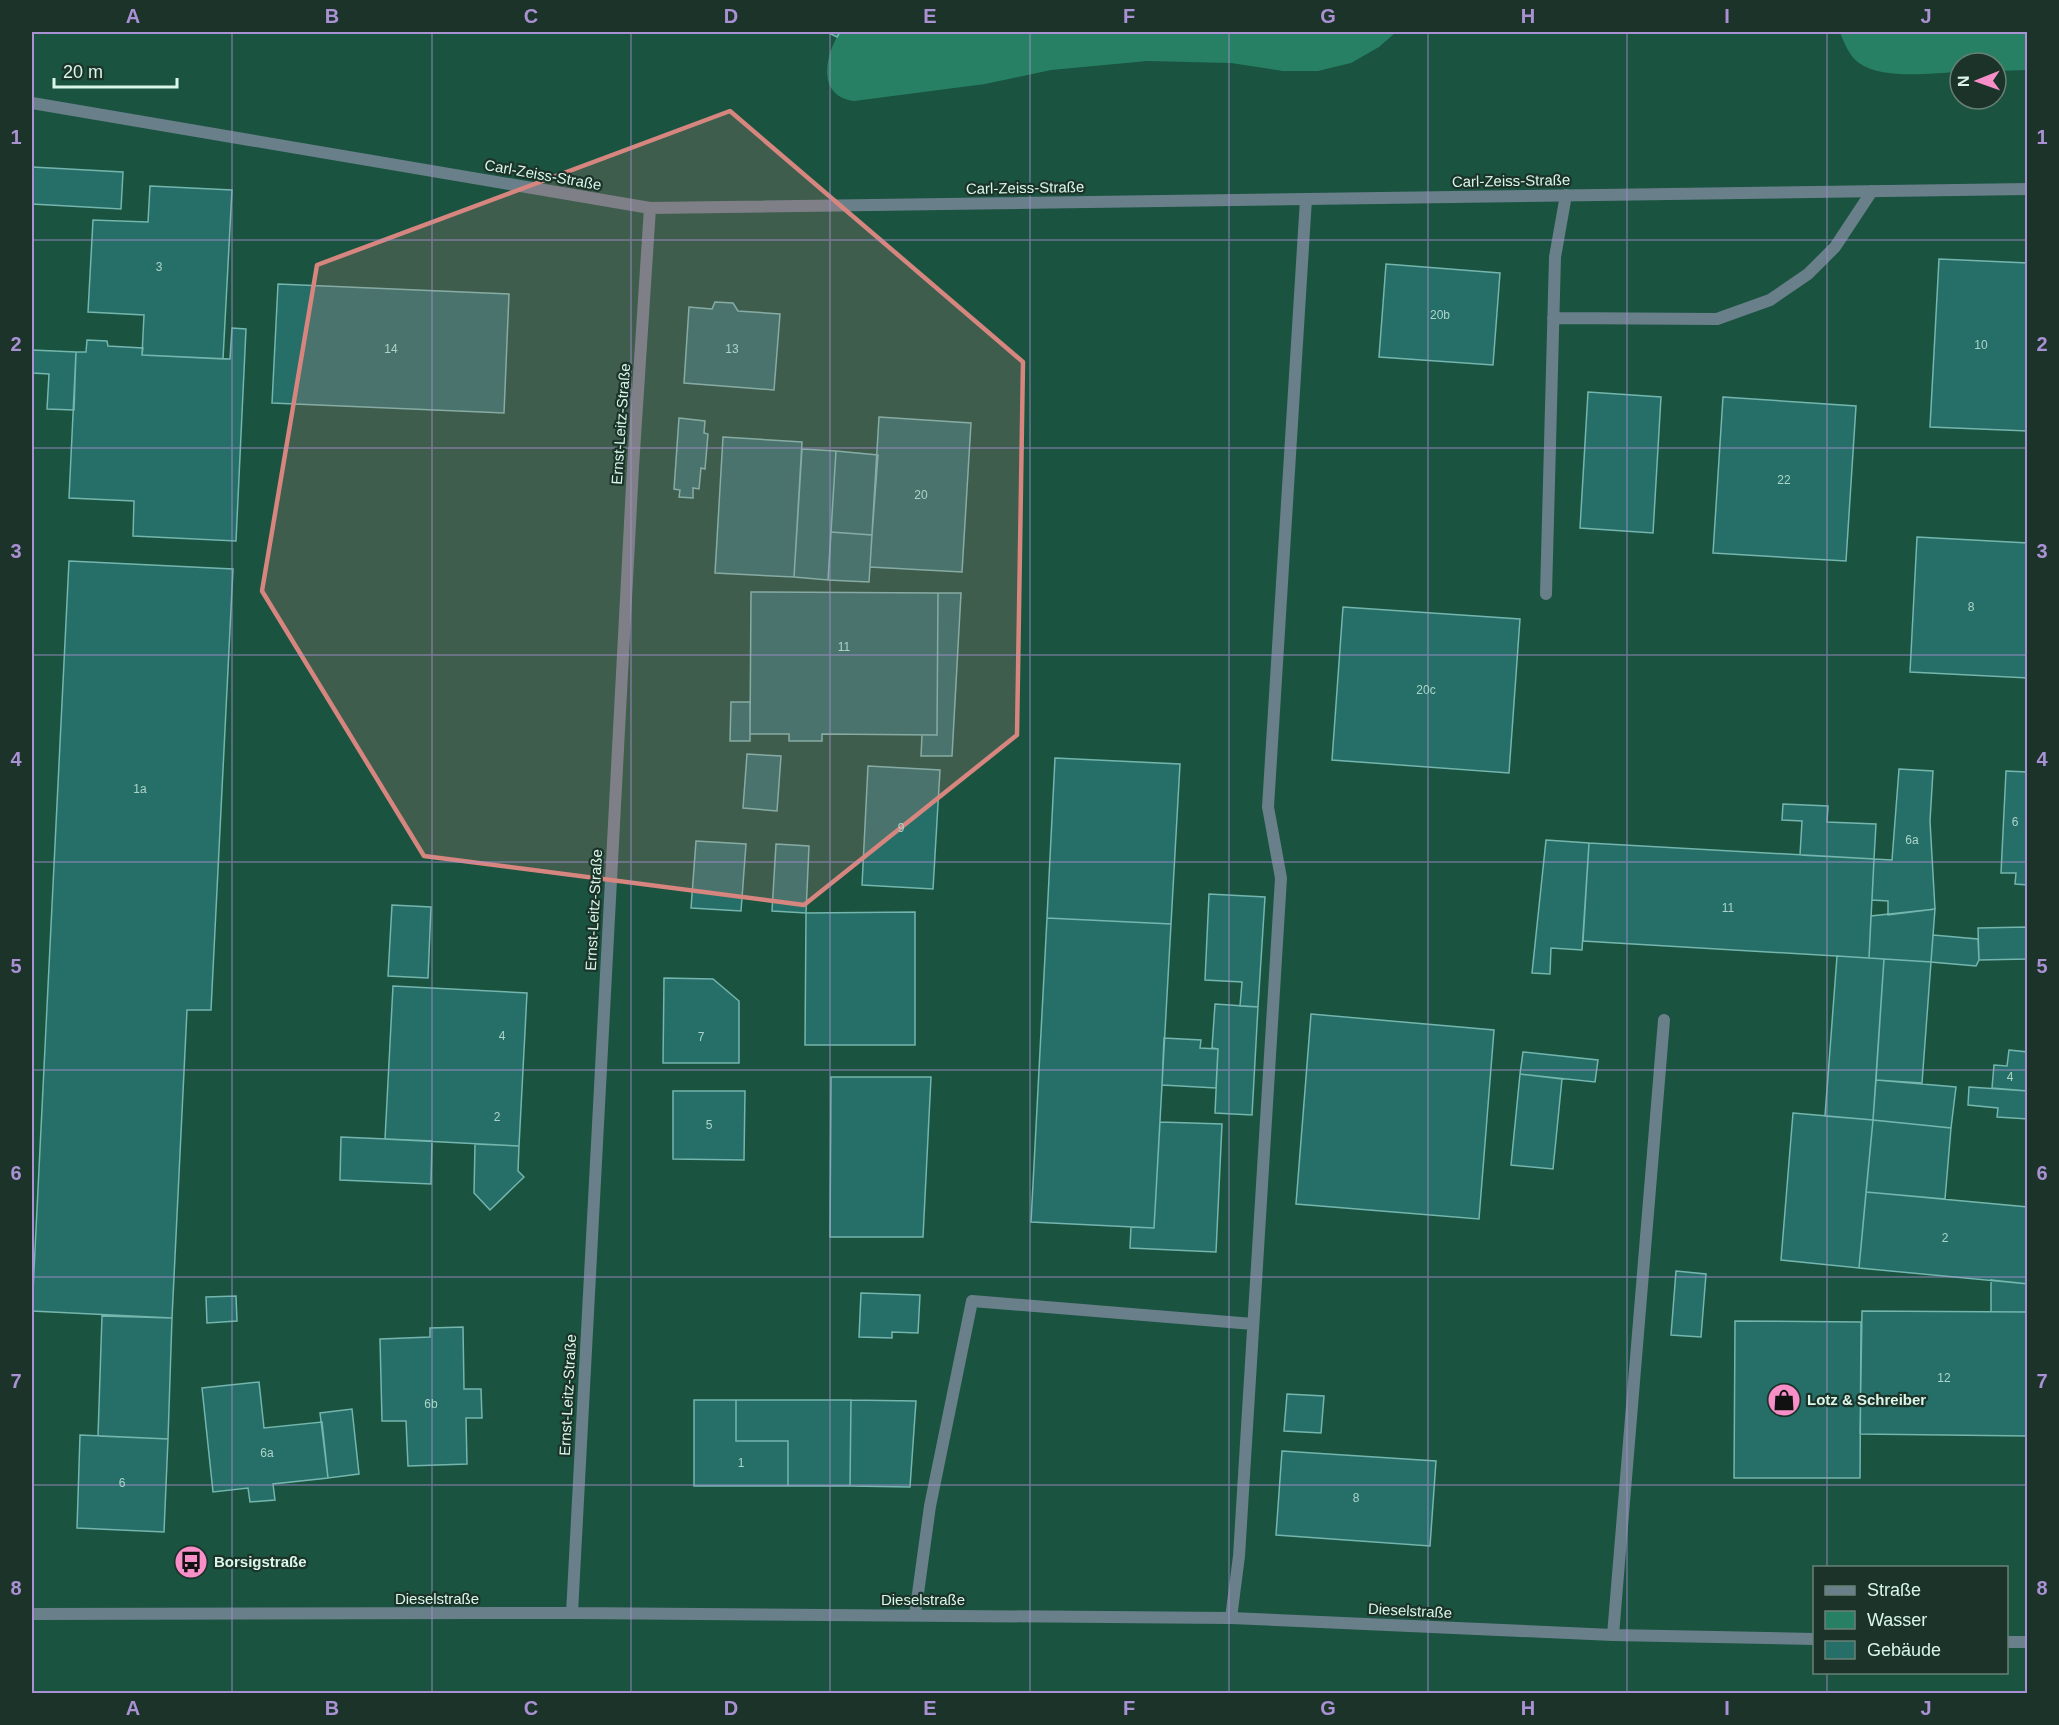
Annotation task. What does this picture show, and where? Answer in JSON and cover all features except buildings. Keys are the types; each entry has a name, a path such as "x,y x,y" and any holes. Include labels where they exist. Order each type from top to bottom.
{"street":[{"name":"Carl-Zeiss-Straße","path":"32,103 650,208 2028,189"},
{"path":"1553,318 1717,319 1770,300 1809,274 1835,247 1872,191"},
{"path":"1546,594 1555,257 1566,195"},
{"path":"1231,1618 1239,1556 1281,878 1268,807 1306,199"},
{"name":"Ernst-Leitz-Straße","path":"572,1613 632,478 650,208"},
{"path":"1613,1635 1664,1020"},
{"path":"915,1615 930,1506 972,1301 1253,1324"},
{"name":"Dieselstraße","path":"32,1614 572,1613 1231,1618 1613,1635 1813,1639"},
{"path":"2008,1642 2028,1642"}],"highlighted area":[{"path":"730,111 1023,362 1017,735 804,905 424,856 262,591 317,265"}],"water":[{"path":"840,32 1396,32 1379,47 1351,63 1318,71 1283,71 1231,63 1147,61 1051,70 985,84 854,101 842,98 829,83 828,63"},
{"path":"1840,32 2027,32 2027,70 2008,71 2008,51 1948,51 1948,72 1894,74 1881,72 1859,63 1847,49"}],"place":[{"name":"Lotz & Schreiber","path":"1784,1400"},
{"name":"Borsigstraße","path":"191,1562"}]}
